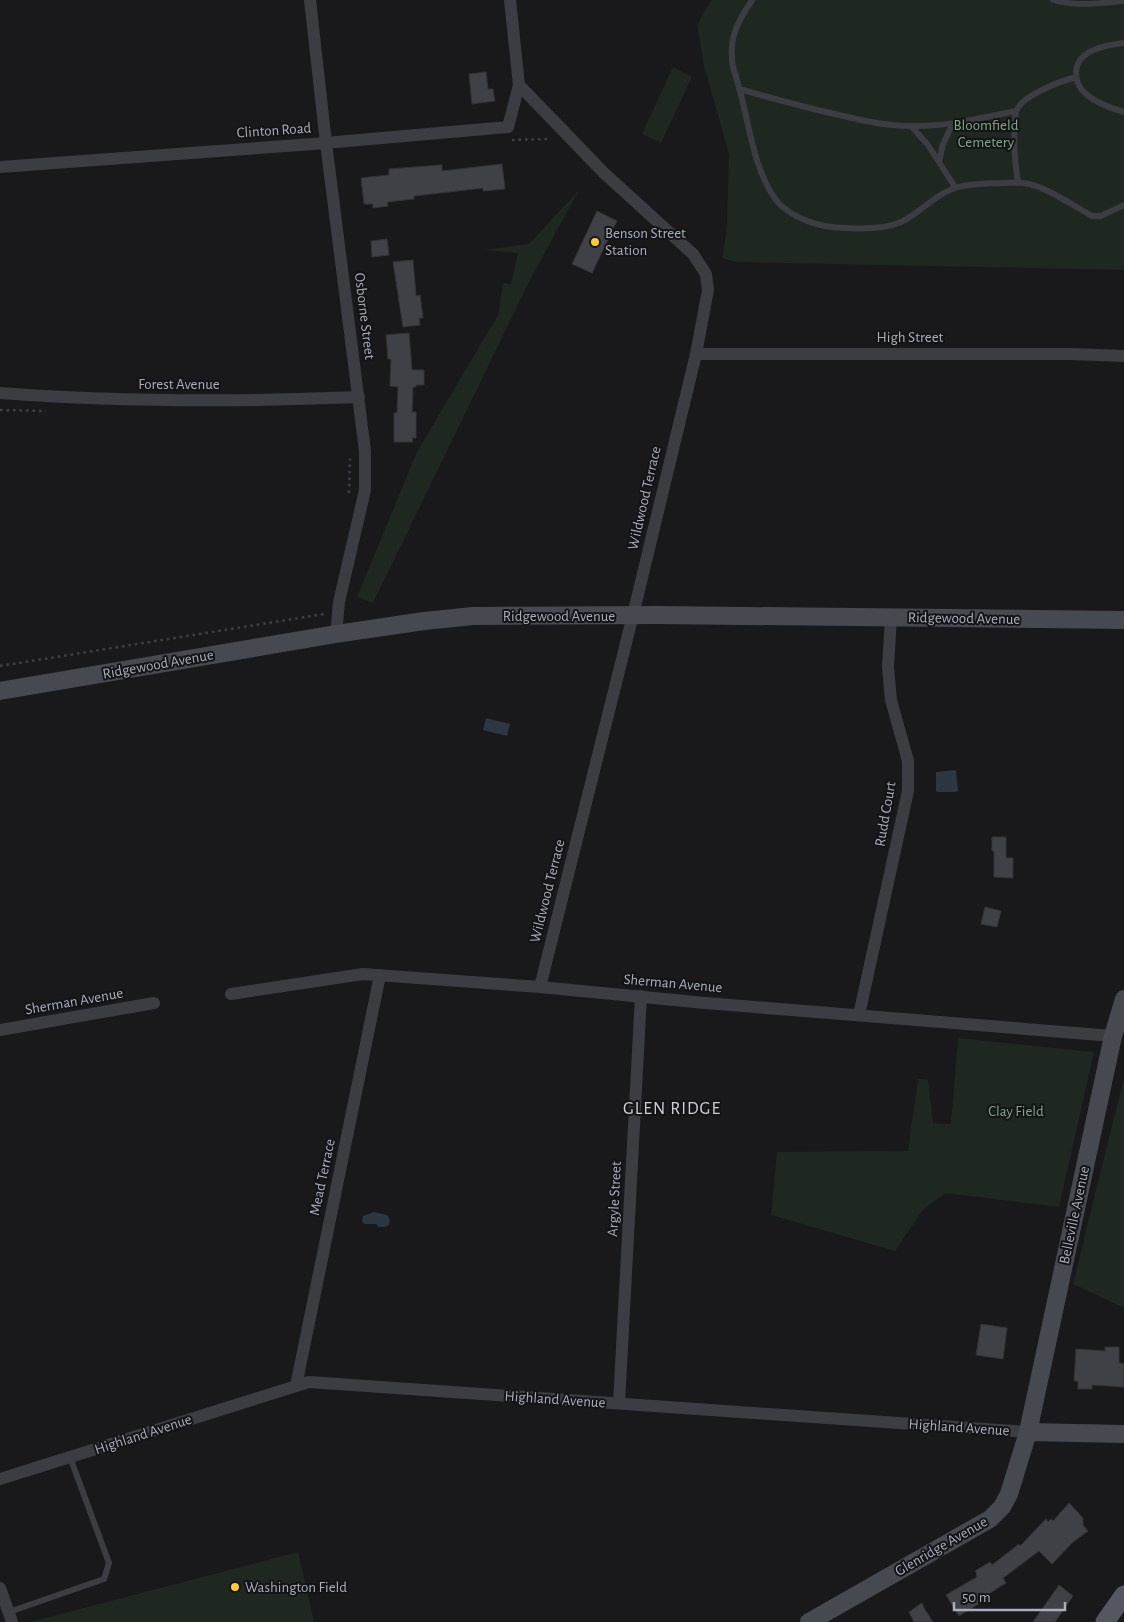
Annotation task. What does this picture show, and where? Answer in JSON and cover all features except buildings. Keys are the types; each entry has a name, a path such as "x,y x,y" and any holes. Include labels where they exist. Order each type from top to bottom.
{"main road":[{"path":"1105,1622 1124,1595"}],"street":[{"name":"Osborne Street","path":"310,0 365,451 364,490 339,602 343,633"},
{"path":"510,0 519,86"},
{"name":"Clinton Road","path":"0,167 326,143 508,127 519,86"},
{"name":"Wildwood Terrace","path":"519,86 604,173 693,254 706,274 708,290 696,354 540,987"},
{"name":"High Street","path":"696,354 1071,354 1124,356"},
{"name":"Forest Avenue","path":"0,394 163,400 271,400 359,397"},
{"name":"Ridgewood Avenue","path":"0,691 343,633 473,616 633,615 1124,620"},
{"name":"Rudd Court","path":"859,1015 908,791 908,761 891,700 888,668 891,618"},
{"name":"Sherman Avenue","path":"231,994 355,974 380,975 1113,1036"},
{"name":"Mead Terrace","path":"296,1386 380,975"},
{"name":"Argyle Street","path":"619,1403 641,996"},
{"name":"Belleville Avenue","path":"1028,1432 1113,1036 1124,1000"},
{"name":"Sherman Avenue","path":"0,1030 154,1003"},
{"name":"Highland Avenue","path":"0,1479 309,1382 1028,1432 1124,1434"},
{"name":"Glenridge Avenue","path":"809,1622 990,1519 1002,1507 1009,1494 1028,1432"},
{"path":"0,1588 10,1617"}],"lane":[{"path":"752,0 740,17 732,39 730,53 762,172 767,185 777,201 791,213 810,222 836,228 861,229 880,227 900,222 916,214 939,196 955,188 970,184 1024,182 1040,188 1092,216 1100,216 1124,205"},
{"path":"1053,0 1072,4 1124,1"},
{"path":"1124,43 1099,48 1086,54 1079,61 1076,68 1079,87 1086,94 1098,102 1124,112"},
{"path":"1018,183 1014,153 1016,111 1022,102 1040,91 1062,80 1076,77"},
{"path":"739,89 869,122 912,126 963,122 1016,111"},
{"path":"939,162 942,144 953,123"},
{"path":"912,126 928,145 955,188"},
{"path":"10,1617 104,1579 109,1563 70,1457"}],"path":[{"path":"0,410 50,411"},
{"path":"349,495 350,458"},
{"path":"0,666 327,614"}],"green space":[{"name":"Bloomfield Cemetery","path":"711,0 1124,0 1124,270 737,262 722,258 727,226 729,154 704,66 697,25"},
{"path":"673,67 692,77 661,143 642,134"},
{"path":"579,190 531,278 373,603 357,597 417,452 498,315 503,283 511,284 518,253 484,250 529,244"},
{"name":"Clay Field","path":"958,1038 1094,1052 1059,1207 945,1193 922,1211 895,1251 771,1215 777,1152 908,1151 918,1079 928,1080 933,1123 951,1124"},
{"path":"1124,1077 1124,1308 1073,1284"},
{"name":"Washington Field","path":"298,1552 314,1622 30,1622"}],"shaded area":[{"path":"486,718 510,724 507,736 483,730"},
{"path":"956,770 958,791 937,792 936,772"},
{"path":"374,1212 387,1215 390,1220 389,1225 379,1227 376,1224 364,1224 362,1221 363,1216"}],"place":[{"name":"Benson Street Station","path":"595,242"},
{"name":"Washington Field","path":"235,1587"}],"district":[{"name":"GLEN RIDGE","path":"672,1108"}]}
